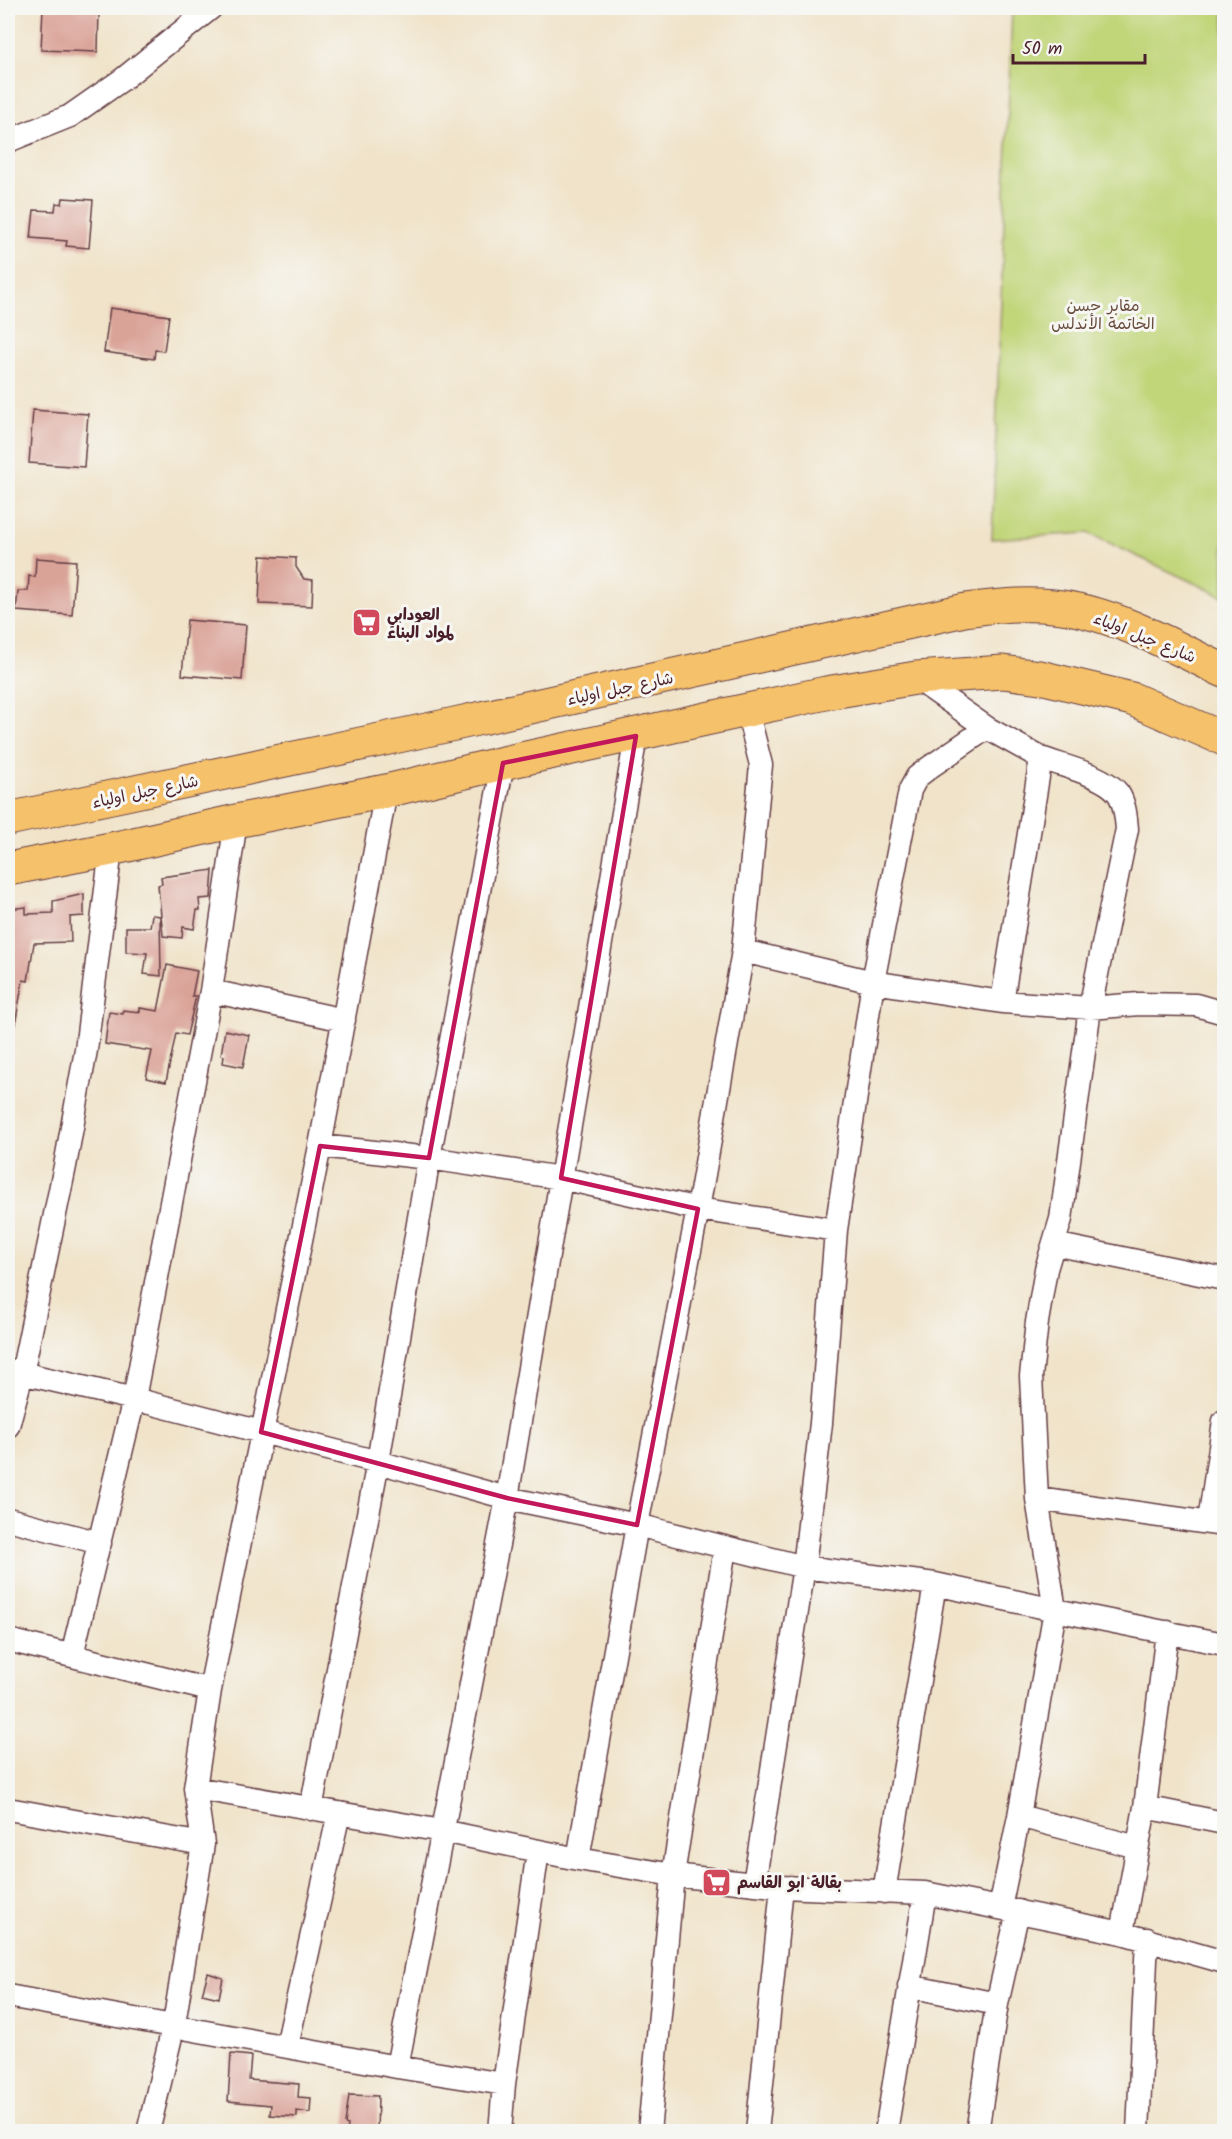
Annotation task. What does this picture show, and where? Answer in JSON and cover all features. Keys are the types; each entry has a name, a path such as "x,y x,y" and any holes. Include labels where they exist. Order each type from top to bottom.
{"highway":[{"name":"شارع جبل اولياء","path":"8,819 450,725 965,610 1008,604 1054,606 1096,615 1153,637 1224,671"},
{"path":"8,869 386,792 503,763 826,693 916,678 1003,672 1040,677 1132,699 1224,739"}],"street":[{"path":"8,141 70,116 123,79 211,8"},
{"path":"916,678 987,728 1041,758 1106,782 1119,794 1126,813 1127,829 1090,1008 1061,1219 1046,1269 1037,1322 1031,1376 1037,1498 1055,1610 1019,1816 997,2004 976,2132"},
{"path":"578,1859 637,1526 698,1209 743,951 761,765 747,710"},
{"path":"754,1884 804,1567 821,1423 836,1230 873,982 910,790 917,777 987,728"},
{"path":"397,2067 507,1498 636,736"},
{"path":"1002,1002 1041,758"},
{"path":"311,1809 378,1462 429,1158 503,763"},
{"path":"148,2132 174,2025 203,1844 195,1788 210,1690 320,1146 386,792"},
{"path":"72,1655 135,1399 212,991 236,821"},
{"path":"8,1426 14,1372 86,1050 111,849"},
{"path":"743,951 873,982 1002,1002 1090,1008 1139,1004 1196,1005 1224,1012"},
{"path":"212,991 344,1020"},
{"path":"320,1146 429,1158 561,1178 698,1209 836,1230"},
{"path":"1054,1244 1224,1279"},
{"path":"14,1372 135,1399 507,1498 637,1526 804,1567 934,1584 1224,1644"},
{"path":"1037,1498 1217,1523 1224,1421"},
{"path":"8,1519 100,1543"},
{"path":"649,2132 673,1875 725,1548"},
{"path":"884,1892 934,1584"},
{"path":"1122,1932 1145,1807 1167,1632"},
{"path":"8,1640 210,1690"},
{"path":"195,1788 442,1831 578,1859 673,1875 782,1887 925,1893 1122,1932 1224,1962"},
{"path":"1145,1807 1224,1823"},
{"path":"8,1809 203,1844"},
{"path":"287,2046 339,1814"},
{"path":"1019,1816 1137,1847"},
{"path":"500,2132 504,2084 538,1851"},
{"path":"757,2132 782,1887"},
{"path":"886,2132 925,1893"},
{"path":"1138,2132 1147,1939"},
{"path":"909,1986 997,2004"},
{"path":"8,1996 397,2067 504,2084"}],"highlighted area":[{"path":"636,736 561,1178 698,1209 637,1525 507,1498 261,1432 320,1146 429,1158 503,763"}],"green space":[{"name":"مقابر حسن الخاتمة الأندلس","path":"1012,8 1224,8 1224,597 1088,533 992,539"}],"building":[{"path":"43,8 99,8 98,52 41,50"},
{"path":"63,198 93,200 89,248 66,246 67,241 31,238 34,210 55,211 56,203 62,204"},
{"path":"110,308 169,316 164,351 155,350 154,359 104,352"},
{"path":"33,410 88,414 84,467 29,463"},
{"path":"261,556 296,558 296,567 304,579 313,580 312,606 259,604"},
{"path":"36,558 76,561 72,615 16,611 18,591 28,591 29,576 35,577"},
{"path":"187,620 246,625 242,680 182,675"},
{"path":"213,870 211,898 199,899 200,910 197,910 194,929 183,927 182,938 163,936 158,885 162,884 161,877"},
{"path":"84,894 84,916 70,917 71,942 34,943 28,981 23,980 15,1025 8,1024 8,909 26,907 26,914 53,913 53,901"},
{"path":"152,915 160,916 161,976 144,974 147,953 126,952 126,927 150,927"},
{"path":"167,965 197,971 192,996 196,996 187,1035 176,1033 166,1082 146,1078 152,1051 105,1044 109,1012 123,1014 123,1010 140,1012 140,1008 158,1011"},
{"path":"225,1030 249,1035 243,1067 223,1063 224,1056 221,1055"},
{"path":"208,1973 223,1978 219,1998 202,1994"},
{"path":"231,2054 251,2056 249,2080 299,2084 298,2097 311,2098 310,2113 297,2111 297,2117 270,2115 271,2105 228,2101"},
{"path":"349,2095 378,2096 377,2132 347,2132 348,2125 345,2124"}],"place":[{"name":"العودابي لمواد البناء","path":"366,623"},
{"name":"بقالة ابو القاسم","path":"716,1882"}]}
